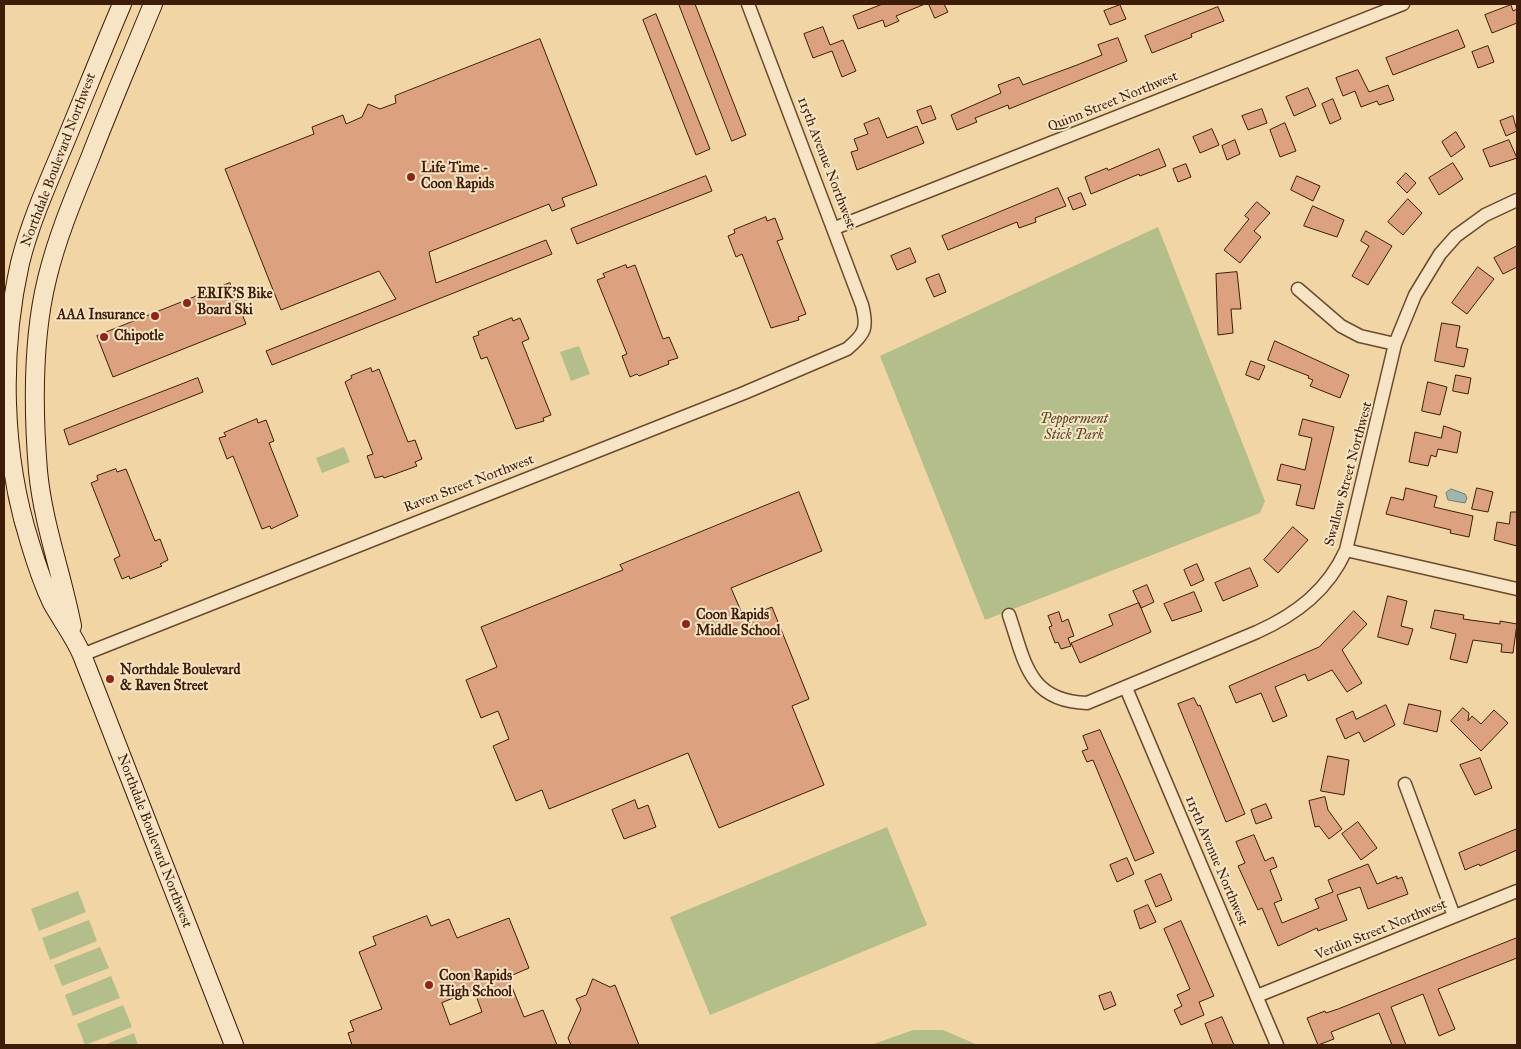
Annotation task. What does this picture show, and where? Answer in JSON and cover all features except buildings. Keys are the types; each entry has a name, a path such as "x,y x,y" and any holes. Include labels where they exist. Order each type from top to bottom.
{"street":[{"name":"Northdale Boulevard Northwest","path":"122,4 31,224 20,264 8,341 6,392 8,430 19,506 49,595 74,637 82,655 234,1045"},
{"name":"Northdale Boulevard Northwest","path":"74,637 64,583 45,512 38,473 35,416 40,326 46,280 66,218 153,4"},
{"name":"Quinn Street Northwest","path":"835,228 1402,4"},
{"name":"115th Avenue Northwest","path":"751,5 862,305 866,319 863,334"},
{"name":"Swallow Street Northwest","path":"1009,615 1028,668 1037,684 1050,695 1067,702 1086,703 1126,688 1281,621 1316,595 1333,575 1346,550 1395,344 1415,295 1440,254 1456,236 1485,215 1517,200"},
{"path":"1298,289 1340,326 1360,336 1395,344"},
{"name":"Raven Street Northwest","path":"82,655 847,350 863,334"},
{"path":"1346,550 1517,588"},
{"name":"115th Avenue Northwest","path":"1126,688 1277,1045"},
{"path":"1405,784 1454,916"},
{"name":"Verdin Street Northwest","path":"1256,996 1517,891"}],"green space":[{"name":"Pepperment Stick Park","path":"1158,227 1265,501 1260,513 985,620 880,356"},
{"path":"579,346 590,374 571,381 560,352"},
{"path":"344,447 350,462 322,473 316,458"},
{"path":"887,827 927,925 710,1015 670,917"},
{"path":"78,891 86,912 39,931 31,909"},
{"path":"89,920 97,941 50,960 42,938"},
{"path":"100,947 109,968 62,986 54,965"},
{"path":"111,976 120,998 73,1016 65,995"},
{"path":"123,1005 132,1027 85,1045 77,1024"},
{"path":"913,1030 943,1030 978,1045 871,1045"},
{"path":"134,1033 138,1045 104,1045"}],"water":[{"path":"1451,489 1465,494 1467,498 1465,503 1448,500 1446,493"}],"place":[{"name":"Life Time - Coon Rapids","path":"411,177"},
{"name":"ERIK'S Bike Board Ski","path":"187,303"},
{"name":"AAA Insurance","path":"155,316"},
{"name":"Chipotle","path":"104,337"},
{"name":"Coon Rapids Middle School","path":"686,624"},
{"name":"Northdale Boulevard & Raven Street","path":"110,679"},
{"name":"Coon Rapids High School","path":"429,985"}]}
